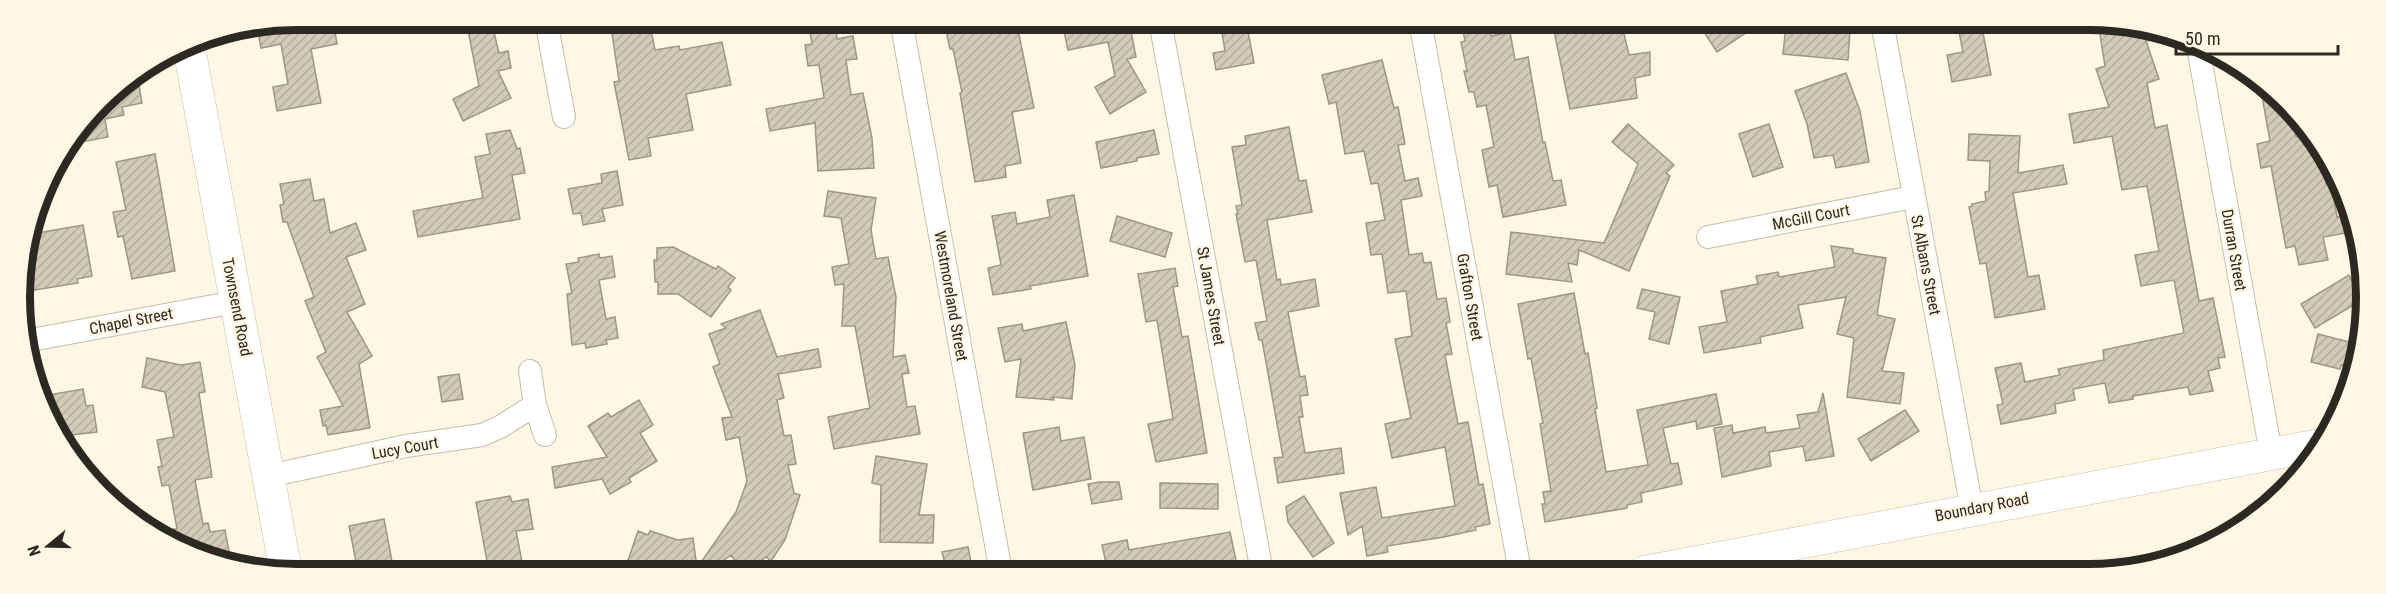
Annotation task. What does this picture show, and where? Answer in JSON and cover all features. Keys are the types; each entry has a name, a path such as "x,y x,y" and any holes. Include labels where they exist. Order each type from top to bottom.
{"street":[{"path":"548,30 564,117"},
{"name":"Westmoreland Street","path":"903,30 1000,564"},
{"name":"St James Street","path":"1162,30 1261,564"},
{"name":"Grafton Street","path":"1422,30 1519,564"},
{"name":"St Albans Street","path":"1883,30 1972,509"},
{"name":"Townsend Road","path":"190,53 284,563"},
{"name":"Durran Street","path":"2199,54 2271,453"},
{"name":"McGill Court","path":"1708,237 1913,197"},
{"name":"Chapel Street","path":"33,340 236,302"},
{"path":"530,371 536,405 545,435"},
{"name":"Lucy Court","path":"269,476 406,446 482,435 536,405"},
{"name":"Boundary Road","path":"1686,564 2311,446"}],"building":[{"path":"335,30 337,44 311,49 321,103 277,111 273,87 288,84 281,44 261,48 258,33"},
{"path":"468,30 493,30 499,53 508,51 511,68 498,71 511,98 463,121 453,99 479,86"},
{"path":"620,30 651,30 655,50 679,46 680,50 722,42 731,85 686,94 693,130 648,138 651,156 629,160 614,82 619,81 612,33 620,32"},
{"path":"810,30 836,30 837,39 853,36 857,59 846,60 851,95 863,93 872,138 874,168 818,171 815,123 770,131 766,109 824,98 819,65 808,66 805,45 812,44"},
{"path":"946,30 1018,30 1034,108 1012,112 1021,163 1005,166 1006,177 975,182 960,93 962,92 953,49 950,49"},
{"path":"1064,30 1131,30 1136,57 1127,59 1146,92 1110,114 1095,87 1115,76 1108,42 1068,50"},
{"path":"1222,30 1248,30 1254,63 1216,70 1213,53 1225,51"},
{"path":"1463,30 1490,30 1491,36 1510,32 1515,60 1528,57 1543,143 1545,142 1553,181 1561,180 1566,205 1503,217 1497,185 1489,187 1482,150 1494,147 1486,105 1477,107 1474,92 1469,92 1461,42 1465,41"},
{"path":"1554,30 1623,30 1629,55 1650,52 1650,75 1635,78 1637,98 1570,109"},
{"path":"1703,30 1750,30 1717,52"},
{"path":"1785,30 1850,30 1848,60 1783,54"},
{"path":"1959,30 1983,30 1991,75 1952,82 1947,55 1963,52"},
{"path":"2099,31 2124,32 2158,39 2146,41 2159,79 2147,83 2155,128 2167,125 2199,301 2213,298 2225,357 2218,358 2220,368 2208,371 2213,391 2190,395 2188,387 2133,396 2133,399 2109,403 2105,383 2073,389 2075,400 2055,404 2056,413 2001,424 1997,405 2003,404 1995,368 2021,363 2025,382 2060,375 2058,369 2104,360 2103,350 2184,333 2174,280 2141,286 2135,255 2159,251 2147,186 2122,190 2112,136 2074,143 2069,114 2109,107 2096,69 2105,66"},
{"path":"1382,60 1394,108 1398,107 1405,144 1398,145 1405,181 1418,178 1422,196 1401,200 1409,255 1422,253 1424,263 1431,262 1437,299 1446,298 1450,322 1446,323 1452,354 1445,355 1458,424 1468,422 1479,485 1483,484 1490,524 1475,527 1476,530 1444,537 1387,546 1388,552 1367,556 1362,526 1348,535 1340,493 1376,487 1382,518 1455,506 1445,447 1392,458 1385,424 1411,418 1395,339 1412,336 1406,291 1388,293 1382,254 1371,255 1366,223 1385,220 1378,183 1371,184 1364,151 1345,154 1336,102 1329,104 1322,75"},
{"path":"1846,73 1860,111 1869,162 1836,168 1833,155 1814,158 1807,124 1795,91"},
{"path":"138,82 142,103 122,107 124,115 105,119 108,137 79,142 108,108"},
{"path":"2261,93 2294,125 2296,137 2302,136 2324,171 2326,184 2330,183 2332,186 2337,217 2343,216 2348,233 2323,237 2328,260 2299,265 2295,246 2286,248 2271,166 2261,168 2257,144 2270,141"},
{"path":"1628,124 1674,165 1666,173 1670,176 1629,271 1579,250 1577,265 1568,263 1572,282 1506,274 1511,232 1604,243 1638,164 1612,142"},
{"path":"1769,124 1783,167 1753,177 1739,134"},
{"path":"1289,127 1299,181 1306,180 1312,212 1267,220 1277,280 1280,279 1281,285 1315,279 1319,306 1288,312 1300,377 1305,376 1308,395 1300,396 1303,417 1299,417 1305,453 1341,448 1344,473 1278,483 1274,458 1283,457 1262,340 1259,340 1255,323 1267,321 1256,260 1245,262 1236,214 1238,214 1236,206 1242,205 1232,147 1246,145 1245,136"},
{"path":"510,130 517,149 520,148 525,173 512,175 520,219 418,237 413,211 483,198 475,157 490,154 486,134"},
{"path":"1154,130 1159,154 1101,168 1096,142"},
{"path":"1969,134 2020,136 2018,173 2063,165 2067,184 2013,193 2028,277 2039,275 2045,309 1995,318 1986,263 1980,264 1969,207 1972,204 1986,201 1985,192 1989,191 1990,161 1968,160"},
{"path":"155,154 175,271 132,279 123,236 118,237 113,212 126,210 116,162"},
{"path":"617,171 623,205 602,209 605,221 583,225 581,213 573,214 568,189 602,183 601,174"},
{"path":"310,179 314,201 324,199 330,233 356,223 366,250 346,257 365,304 347,312 372,356 359,364 370,428 328,435 326,425 323,426 320,410 343,406 317,357 326,352 305,301 314,297 287,222 283,222 280,205 284,204 280,184"},
{"path":"828,191 876,198 871,230 876,259 888,257 896,297 893,357 905,355 909,373 902,374 907,407 915,406 920,434 834,449 828,417 870,408 855,326 842,326 844,284 835,285 832,267 849,264 841,218 824,216"},
{"path":"1074,195 1088,276 993,295 988,268 1001,265 992,216 1015,212 1017,224 1050,217 1047,200"},
{"path":"1117,216 1172,233 1165,257 1110,241"},
{"path":"83,225 92,276 77,279 78,283 30,291 32,262 38,233"},
{"path":"1831,246 1853,249 1853,253 1886,258 1877,315 1895,319 1882,371 1904,373 1900,404 1847,397 1854,338 1837,334 1846,297 1798,305 1803,328 1760,337 1761,343 1704,353 1699,327 1727,322 1721,291 1758,284 1756,276 1778,272 1779,277 1835,267"},
{"path":"673,247 716,269 718,266 735,278 728,287 731,290 711,317 678,294 658,294 654,260 657,260 657,248"},
{"path":"599,254 600,258 612,256 615,277 599,280 606,319 615,317 618,338 606,340 607,344 586,348 585,343 572,345 567,294 572,293 566,264 579,262 578,258"},
{"path":"1175,268 1178,286 1173,287 1182,337 1188,336 1207,453 1156,462 1148,424 1173,419 1157,320 1146,322 1138,274"},
{"path":"2349,275 2355,287 2356,304 2315,328 2301,304"},
{"path":"1642,289 1680,297 1669,344 1649,339 1655,312 1637,308"},
{"path":"1574,293 1585,354 1588,353 1606,472 1648,465 1637,410 1716,394 1722,424 1697,429 1696,421 1663,428 1671,464 1678,463 1682,484 1641,493 1642,502 1627,505 1627,508 1545,522 1543,492 1551,491 1540,424 1543,423 1518,304"},
{"path":"760,310 777,357 818,349 821,367 778,374 784,398 777,400 784,436 791,435 796,464 788,465 794,493 800,495 785,540 771,561 766,557 756,564 737,564 731,555 719,564 700,564 736,512 747,481 739,437 726,440 722,418 732,417 713,367 720,364 709,334 726,328 721,324"},
{"path":"1066,322 1075,365 1072,399 1016,397 1021,359 1005,362 998,328 1022,324 1023,331"},
{"path":"2318,334 2352,343 2347,366 2341,365 2340,369 2311,362"},
{"path":"147,358 181,365 200,362 205,392 199,393 212,477 195,480 203,524 208,523 210,532 225,530 230,555 195,544 175,534 174,529 177,529 169,485 162,486 158,467 162,466 157,440 174,437 165,392 142,387"},
{"path":"459,374 463,399 442,402 438,377"},
{"path":"83,389 86,406 93,405 97,432 69,435 48,395"},
{"path":"1823,393 1834,456 1806,461 1803,446 1769,452 1771,466 1722,477 1714,428 1732,425 1733,433 1765,427 1766,433 1800,428 1797,415 1818,412"},
{"path":"639,400 653,425 640,433 657,461 629,478 631,482 610,494 602,479 555,488 552,467 607,457 588,426 608,413 611,417"},
{"path":"1905,410 1919,431 1871,461 1858,439"},
{"path":"1059,427 1061,441 1084,437 1091,479 1033,490 1023,433"},
{"path":"876,456 927,464 919,515 934,515 933,543 880,542 881,485 872,483"},
{"path":"1119,482 1122,499 1092,504 1088,484"},
{"path":"1160,483 1218,484 1218,509 1160,508"},
{"path":"510,496 512,502 528,499 533,529 516,531 522,564 488,564 476,502"},
{"path":"1304,496 1334,543 1313,557 1288,522 1286,507"},
{"path":"384,519 392,564 356,564 349,526"},
{"path":"638,531 648,535 650,531 678,540 693,538 696,564 627,564"},
{"path":"1230,532 1237,564 1106,564 1102,545 1127,540 1129,550"},
{"path":"968,547 971,564 945,564 942,552"}]}
